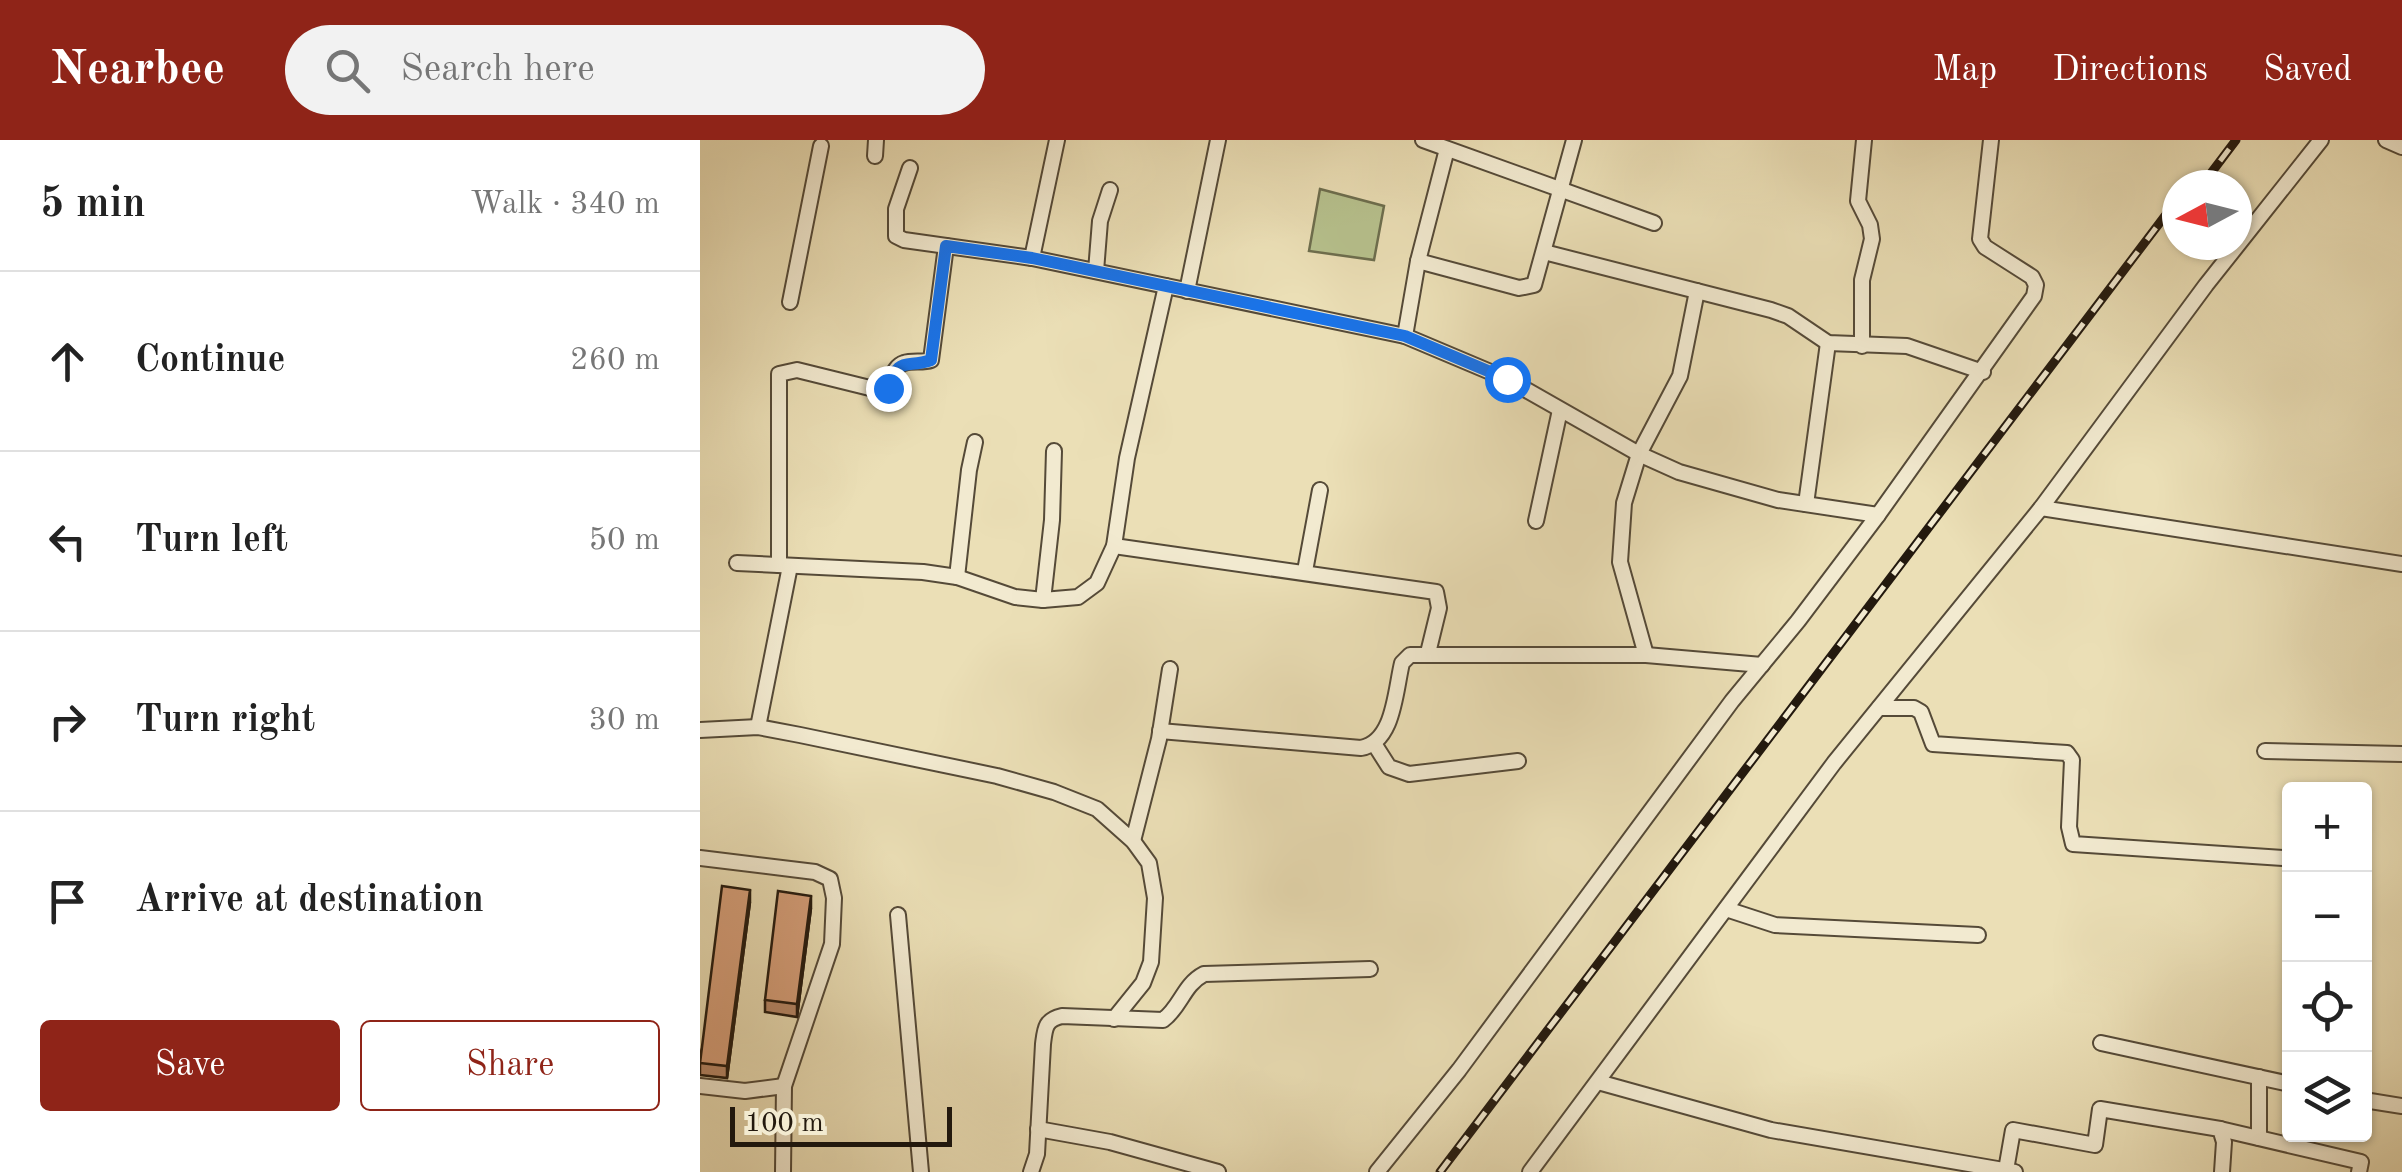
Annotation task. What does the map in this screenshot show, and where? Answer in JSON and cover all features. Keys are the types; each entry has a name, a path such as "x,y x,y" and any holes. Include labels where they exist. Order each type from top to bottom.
{"street":[{"path":"1032,258 1057,140"},
{"path":"1188,290 1218,140"},
{"path":"1423,140 1654,223"},
{"path":"1418,261 1528,288 1538,279 1574,140"},
{"path":"1862,346 1862,280 1872,239 1858,201 1864,140"},
{"path":"1377,1172 1460,1070 1580,904 1878,515 2034,296 2036,285 2032,277 1986,248 1980,240 1992,140"},
{"path":"1530,1172 1878,708 2041,508 2206,285 2321,140"},
{"path":"2386,140 2402,148"},
{"path":"790,302 821,146"},
{"path":"1405,336 1418,261 1447,149"},
{"path":"910,168 896,209 896,236 1032,258 1405,336 1507,379 1639,454 1679,472 1806,504 1878,515"},
{"path":"1096,271 1100,221 1110,190"},
{"path":"758,727 784,566 779,374 796,370 882,391 905,362 931,360 946,246"},
{"path":"1544,252 1788,316 1828,342 1920,349 1982,372"},
{"path":"737,563 923,572 957,577 994,592 1043,600 1078,598 1097,583 1114,546 1127,458 1166,286"},
{"path":"1646,655 1620,562 1624,503 1639,454 1680,376 1697,291"},
{"path":"1806,504 1828,342"},
{"path":"1536,520 1560,410"},
{"path":"957,577 975,442"},
{"path":"1043,600 1052,520 1054,451"},
{"path":"1305,571 1320,490"},
{"path":"2041,508 2402,564"},
{"path":"1114,546 1436,592 1440,601 1428,653"},
{"path":"1160,731 1361,748 1375,745 1384,735 1402,663 1410,654 1646,655 1762,665"},
{"path":"1133,841 1160,731 1170,669"},
{"path":"1878,708 1914,708 1920,712 1933,744 2067,753 2072,760 2069,827 2073,844 2282,858"},
{"path":"700,730 758,727 954,766 1054,792 1097,809 1133,841 1149,863 1155,898 1152,962 1143,982 1114,1019"},
{"path":"1375,745 1388,767 1410,774 1518,762"},
{"path":"2266,751 2402,754"},
{"path":"700,858 815,872 830,879 834,898 832,944 784,1086 783,1172"},
{"path":"1726,909 1775,926 1978,935"},
{"path":"898,915 921,1172"},
{"path":"1031,1172 1037,1154 1046,1025 1051,1018 1163,1020 1174,1012 1192,980 1204,974 1370,969"},
{"path":"2100,1043 2282,1082"},
{"path":"2259,1077 2259,1138"},
{"path":"1598,1082 1771,1130 1972,1168 2010,1171 2013,1130 2096,1146 2100,1110 2220,1128 2361,1162 2359,1172"},
{"path":"700,1086 745,1091 784,1086"},
{"path":"2372,1101 2402,1106"},
{"path":"2220,1128 2224,1142 2222,1172"},
{"path":"1038,1129 1110,1142 1218,1172"}],"green space":[{"path":"1320,189 1384,206 1374,260 1309,251"}],"building":[{"path":"722,886 750,890 727,1066 700,1063"},
{"path":"778,891 811,896 797,1004 765,1000"}],"railway":[{"path":"2213,170 2236,140"},
{"path":"1440,1172 2162,220"}],"route":[{"path":"888,388 897,368 905,362 931,360 946,246 1032,258 1405,336 1507,379"}]}
